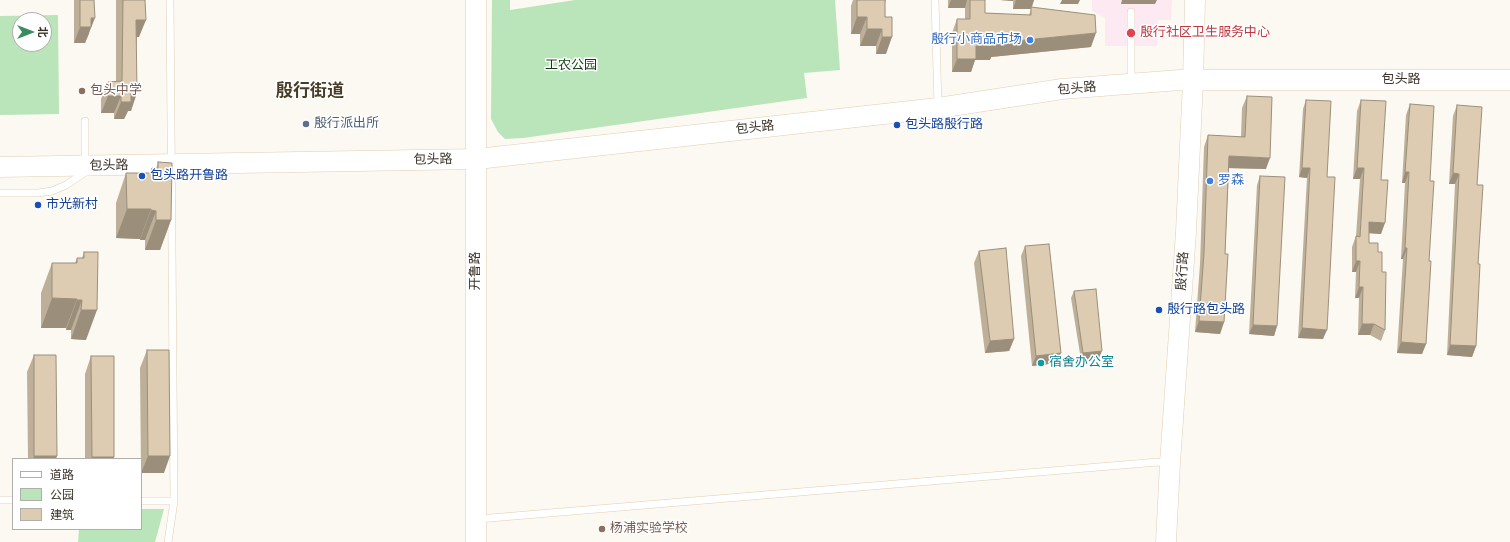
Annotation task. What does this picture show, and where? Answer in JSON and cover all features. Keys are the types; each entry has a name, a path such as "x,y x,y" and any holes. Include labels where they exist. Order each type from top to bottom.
{"street":[{"name":"开鲁路","path":"476,0 476,542"},
{"name":"殷行路","path":"1154,542 1164,463 1186,232 1187,80 1184,0"},
{"name":"殷行路","path":"1187,80 1195,0"},
{"name":"包头路","path":"0,167 477,159 938,108 1062,90 1131,84 1187,80 1510,80"},
{"name":"殷行路","path":"1164,463 1166,542"}],"lane":[{"path":"168,542 174,501 170,0"},
{"path":"935,0 938,108"},
{"path":"1131,84 1132,12"},
{"path":"0,193 52,191 66,185 80,174 88,171 94,166 85,121"},
{"path":"476,520 1164,463"},
{"path":"0,500 12,500"},
{"path":"142,501 174,501"}],"shaded area":[{"name":"殷行社区卫生服务中心","path":"1092,0 1172,0 1171,20 1158,20 1157,46 1105,46 1105,18 1092,11"}],"green space":[{"name":"工农公园","path":"492,0 510,0 510,10 575,0 835,0 840,70 804,73 807,98 523,138 505,139 498,132 491,119"},
{"path":"52,15 58,15 59,114 0,115 0,16 12,16 12,52 52,52"},
{"path":"142,509 164,509 155,542 78,542 79,530 142,530"}],"building":[{"path":"80,0 94,0 95,18 91,18 91,27 80,27"},
{"path":"123,0 145,0 146,20 136,20 137,93 131,93 131,102 121,102 121,96 108,96 108,82 122,81"},
{"path":"857,0 885,0 885,17 892,17 892,37 882,37 882,29 867,29 867,17 857,17"},
{"path":"970,0 985,0 985,13 1031,15 1031,7 1095,15 1096,33 995,43 995,46 976,46 976,59 957,59 957,19 970,19"},
{"path":"1247,96 1272,97 1270,158 1229,156 1225,254 1228,254 1224,322 1199,321 1204,253 1208,135 1245,137"},
{"path":"1306,100 1331,101 1327,177 1335,177 1327,330 1302,328 1310,168 1302,168"},
{"path":"1361,100 1386,101 1381,180 1388,180 1385,223 1369,222 1369,243 1378,243 1378,252 1382,252 1382,272 1386,272 1385,330 1374,324 1362,324 1363,287 1359,287 1360,261 1356,261 1356,236 1360,237 1364,168 1357,168"},
{"path":"1410,104 1434,106 1430,181 1434,181 1426,344 1401,342 1407,248 1405,248 1409,172 1405,172"},
{"path":"1457,105 1482,107 1477,185 1483,185 1478,264 1480,264 1476,346 1450,345 1459,174 1453,173"},
{"path":"158,162 172,163 171,220 156,220 156,211 151,209 127,209 126,173 151,173 152,168 158,169"},
{"path":"1260,176 1285,177 1277,326 1253,325"},
{"path":"1049,244 1061,353 1036,356 1025,246"},
{"path":"1006,248 1014,339 990,341 979,251"},
{"path":"84,252 98,252 97,310 81,310 82,300 52,298 52,263 77,263 77,258 84,258"},
{"path":"1096,289 1102,351 1083,353 1074,291"},
{"path":"147,350 169,350 170,456 148,456"},
{"path":"34,355 56,355 57,456 34,456"},
{"path":"91,356 114,356 114,457 92,457"}],"place":[{"name":"殷行社区卫生服务中心","path":"1131,33"},
{"name":"殷行小商品市场","path":"1030,40"},
{"name":"包头中学","path":"82,91"},
{"name":"殷行派出所","path":"306,124"},
{"name":"包头路殷行路","path":"897,125"},
{"name":"包头路开鲁路","path":"142,176"},
{"name":"罗森","path":"1210,181"},
{"name":"市光新村","path":"38,205"},
{"name":"殷行路包头路","path":"1159,310"},
{"name":"宿舍办公室","path":"1041,363"},
{"name":"杨浦实验学校","path":"602,529"}],"district":[{"name":"殷行街道","path":"310,92"}]}
